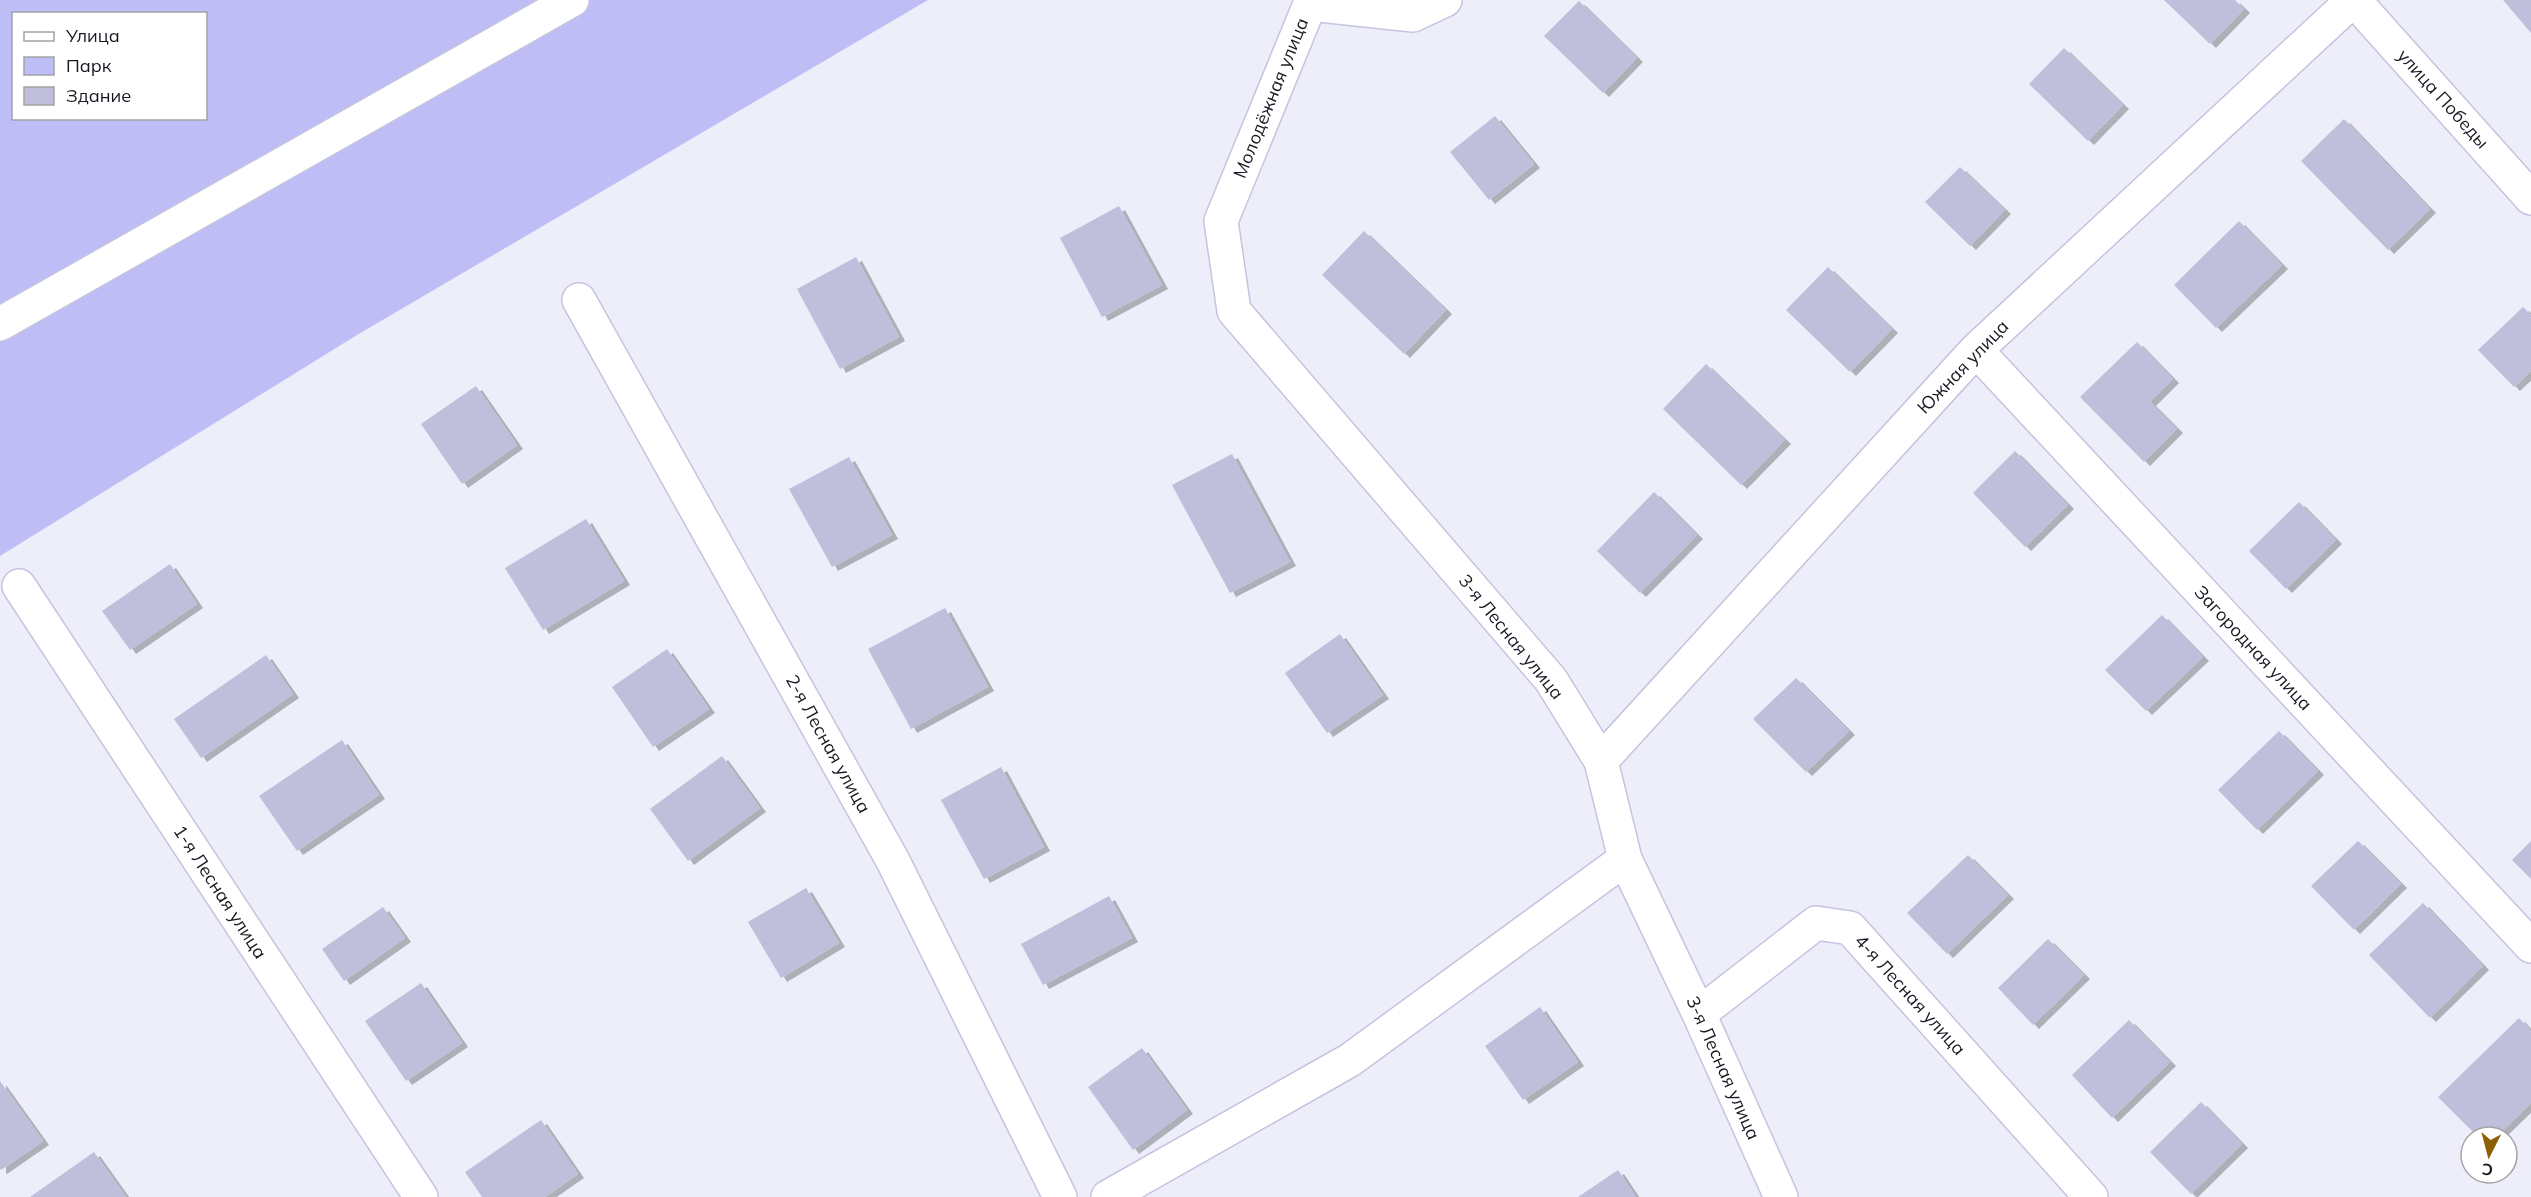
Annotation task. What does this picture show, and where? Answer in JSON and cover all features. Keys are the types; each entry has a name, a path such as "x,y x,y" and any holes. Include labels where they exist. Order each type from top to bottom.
{"street":[{"path":"0,324 572,0"},
{"name":"Молодёжная улица","path":"1221,221 1310,2 1413,15 1445,0"},
{"name":"улица Победы","path":"2354,0 2531,198"},
{"name":"Южная улица","path":"1601,761 1976,350 2354,0"},
{"name":"3-я Лесная улица","path":"1221,221 1234,311 1551,680 1601,761 1625,859 1699,1014 1781,1197"},
{"name":"2-я Лесная улица","path":"579,300 893,861 1060,1197"},
{"name":"Загородная улица","path":"1976,350 2531,946"},
{"name":"1-я Лесная улица","path":"19,586 421,1197"},
{"path":"1108,1197 1350,1060 1625,859"},
{"name":"4-я Лесная улица","path":"1699,1014 1816,923 1850,928 2091,1197"}],"green space":[{"path":"0,0 928,0 357,335 0,556"}],"building":[{"path":"2164,0 2235,0 2244,9 2210,44"},
{"path":"2503,0 2531,0 2531,33"},
{"path":"1579,1 1637,58 1603,93 1544,36"},
{"path":"2064,48 2123,105 2088,141 2029,84"},
{"path":"1495,116 1534,164 1489,200 1450,152"},
{"path":"2344,119 2430,209 2388,250 2301,161"},
{"path":"1960,167 2005,210 1970,246 1925,202"},
{"path":"1119,206 1162,285 1102,317 1060,238"},
{"path":"2239,221 2282,265 2216,328 2174,285"},
{"path":"1364,231 1446,310 1404,354 1322,275"},
{"path":"856,257 899,337 840,369 797,289"},
{"path":"1828,267 1892,329 1850,372 1786,310"},
{"path":"2523,307 2531,315 2531,371 2514,387 2478,350"},
{"path":"2137,342 2173,379 2150,402 2177,429 2144,462 2080,397"},
{"path":"1706,364 1785,440 1741,485 1663,409"},
{"path":"476,386 517,445 462,484 421,424"},
{"path":"2015,451 2068,505 2025,547 1973,493"},
{"path":"1232,454 1290,562 1230,593 1172,485"},
{"path":"849,457 892,535 832,567 789,489"},
{"path":"1654,492 1697,535 1640,593 1597,551"},
{"path":"2299,502 2336,540 2286,589 2249,551"},
{"path":"586,519 624,581 543,630 505,568"},
{"path":"170,564 197,604 130,650 102,611"},
{"path":"945,608 988,687 911,729 868,649"},
{"path":"2162,615 2203,657 2146,711 2105,670"},
{"path":"1340,634 1383,695 1327,733 1285,673"},
{"path":"667,649 709,709 653,747 612,687"},
{"path":"266,655 293,694 201,758 174,719"},
{"path":"1796,678 1849,731 1806,772 1753,719"},
{"path":"2279,731 2318,771 2257,830 2218,790"},
{"path":"342,740 379,795 297,851 259,796"},
{"path":"722,756 760,808 688,861 650,809"},
{"path":"1001,767 1044,847 984,879 941,800"},
{"path":"2358,841 2401,884 2354,930 2311,886"},
{"path":"2531,841 2531,879 2512,860"},
{"path":"1968,855 2008,895 1947,954 1907,913"},
{"path":"806,888 839,943 781,978 748,922"},
{"path":"1109,896 1132,938 1043,985 1021,944"},
{"path":"2423,903 2483,966 2430,1018 2369,955"},
{"path":"383,907 405,938 344,981 322,949"},
{"path":"2048,939 2084,975 2033,1025 1998,988"},
{"path":"421,983 462,1043 406,1081 365,1021"},
{"path":"1540,1007 1578,1062 1523,1100 1485,1046"},
{"path":"2519,1018 2531,1031 2531,1103 2508,1125 2466,1125 2438,1097"},
{"path":"2129,1020 2170,1062 2112,1118 2072,1075"},
{"path":"1142,1048 1187,1110 1133,1150 1088,1087"},
{"path":"0,1081 43,1141 1,1170 0,1169"},
{"path":"2201,1102 2242,1144 2191,1194 2150,1152"},
{"path":"541,1120 578,1174 545,1197 482,1197 465,1172"},
{"path":"94,1152 126,1197 30,1197"},
{"path":"1618,1170 1636,1197 1578,1197"}]}
